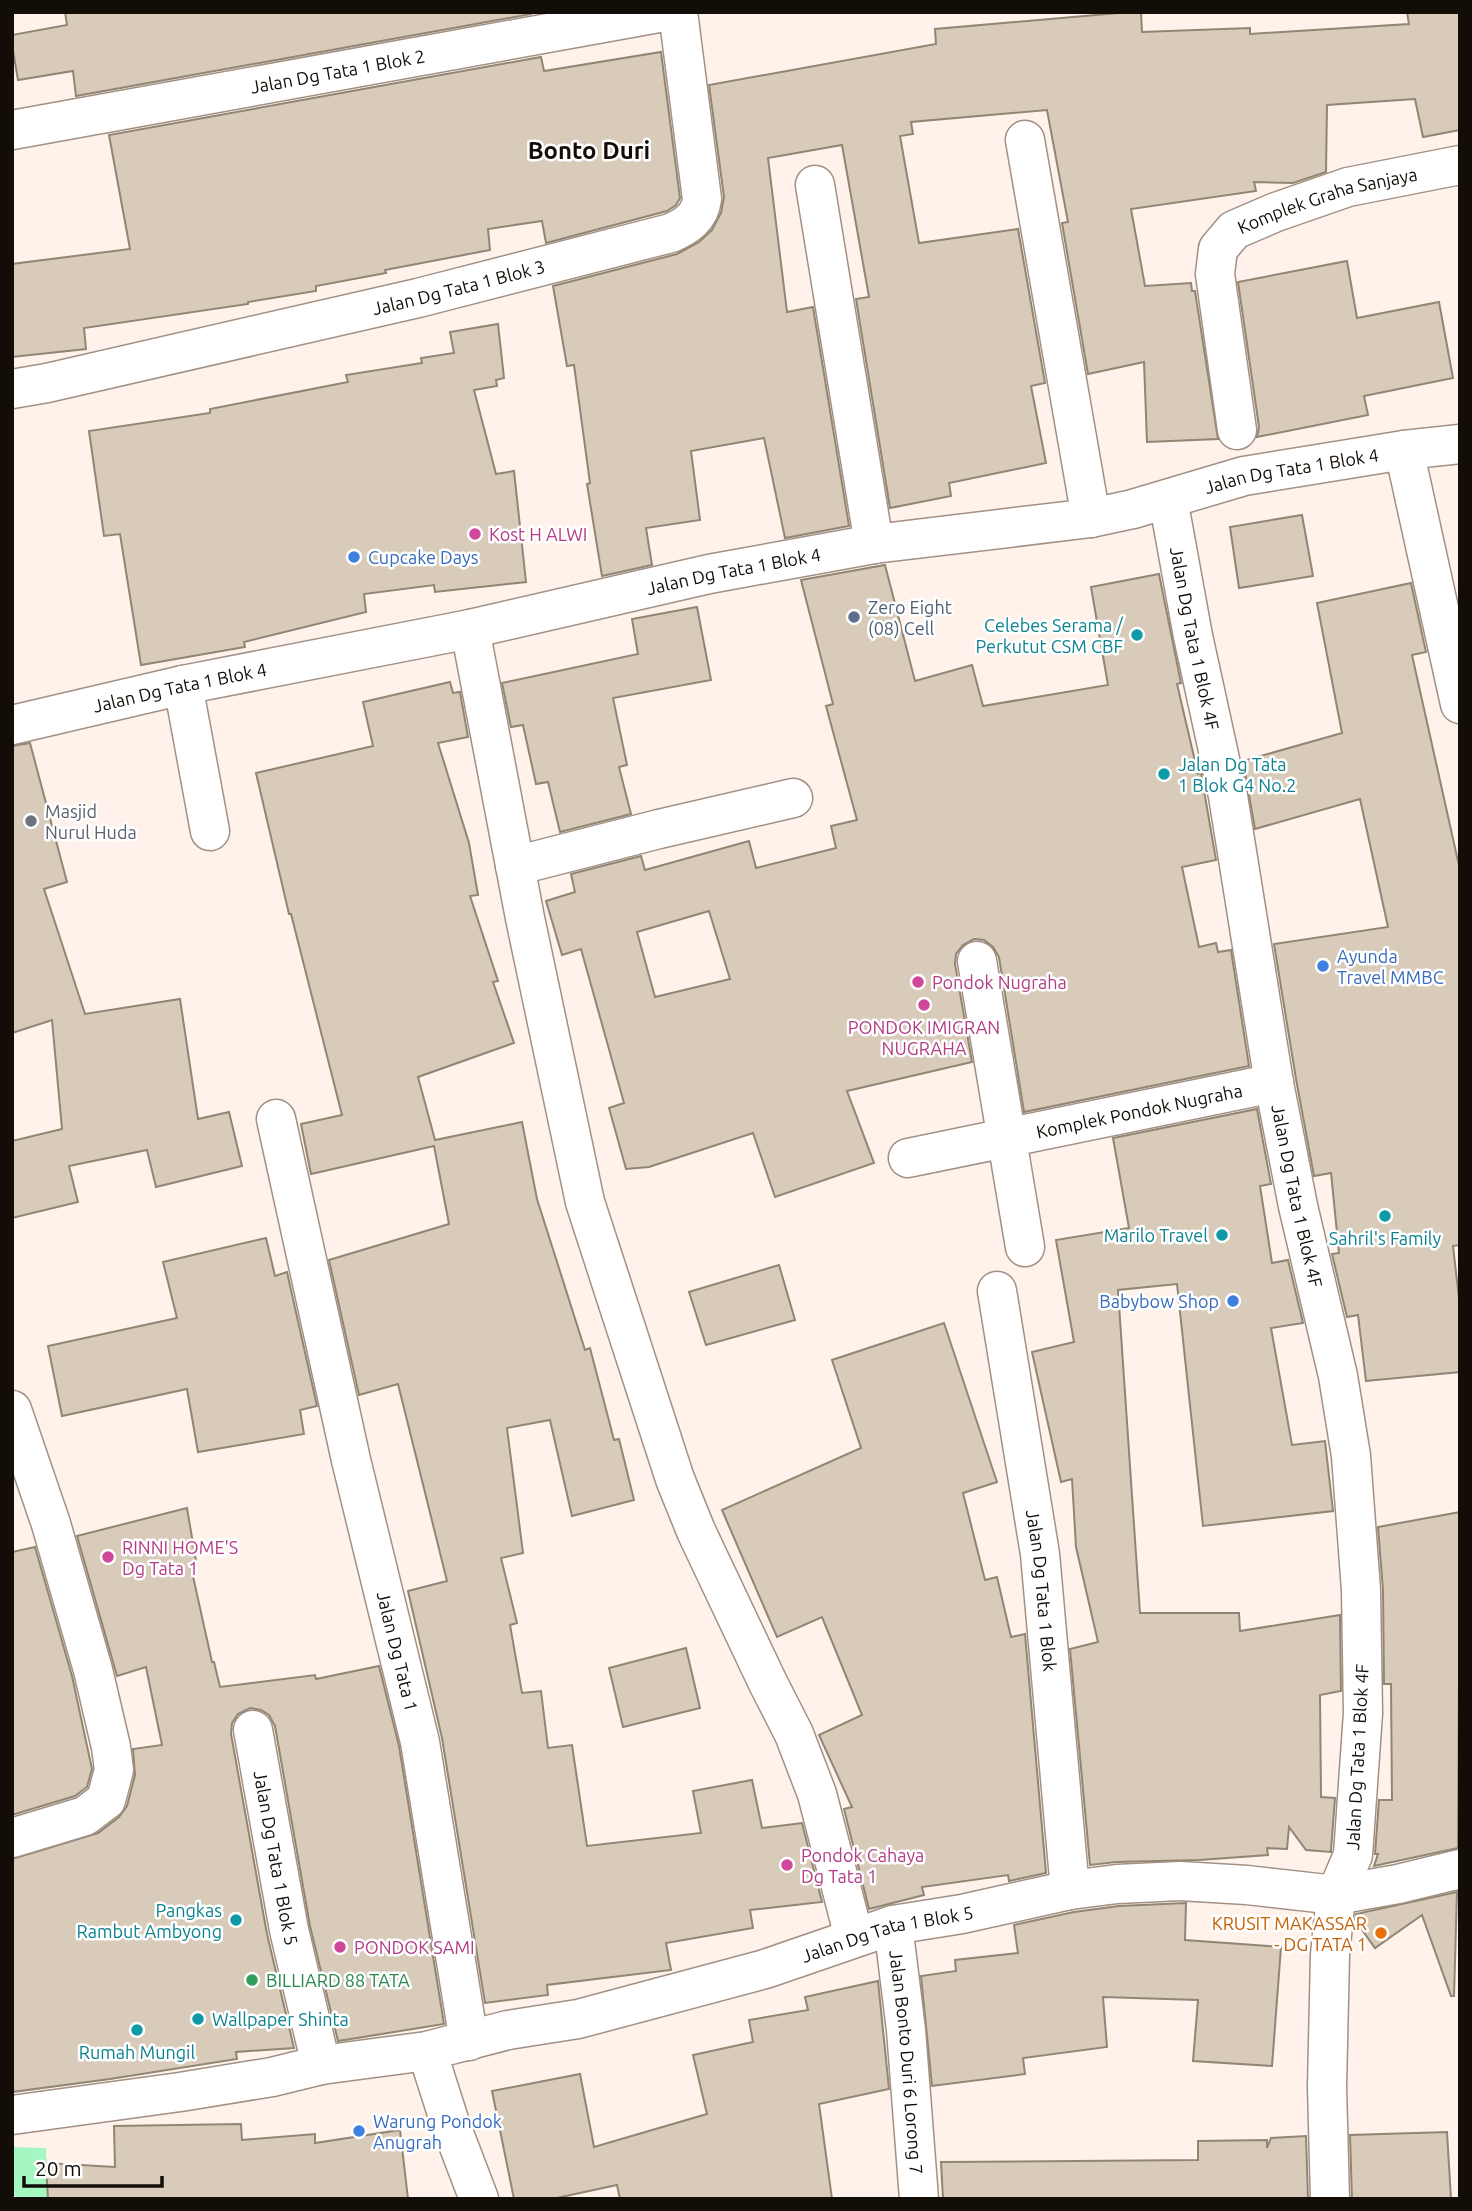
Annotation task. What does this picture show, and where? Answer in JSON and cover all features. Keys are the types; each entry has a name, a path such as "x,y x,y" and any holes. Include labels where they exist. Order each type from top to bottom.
{"street":[{"name":"Jalan Dg Tata 1 Blok 2","path":"12,130 664,12"},
{"name":"Jalan Dg Tata 1 Blok 3","path":"12,389 418,298 671,233 689,223 701,208 702,199 678,12"},
{"path":"1025,140 1091,518"},
{"name":"Komplek Graha Sanjaya","path":"1237,430 1215,274 1219,249 1234,230 1348,187 1460,165"},
{"path":"815,186 874,544"},
{"name":"Jalan Dg Tata 1 Blok 4","path":"12,724 183,685 470,629 709,574 874,544 1091,518 1244,476 1404,450 1460,444"},
{"path":"1404,450 1460,704"},
{"name":"Jalan Dg Tata 1 Blok 4F","path":"1168,499 1193,636 1228,796 1274,1083 1298,1206 1338,1376 1351,1456 1358,1528 1363,1651 1360,1770 1353,1855 1336,1895 1330,1955 1327,2131 1330,2199"},
{"path":"470,629 515,866 585,1202 675,1479 701,1543 794,1734 817,1794 854,1937"},
{"path":"183,685 210,831"},
{"path":"515,866 793,798"},
{"path":"977,961 1025,1247"},
{"name":"Komplek Pondok Nugraha","path":"908,1158 1274,1083"},
{"name":"Jalan Dg Tata 1","path":"276,1119 351,1460 420,1742 469,2041"},
{"name":"Jalan Dg Tata 1 Blok","path":"997,1292 1040,1554 1070,1890"},
{"path":"12,1409 51,1524 93,1670 114,1770 106,1800 85,1816 12,1838"},
{"name":"Jalan Dg Tata 1 Blok 5","path":"253,1730 289,1930 321,2066"},
{"name":"Jalan Dg Tata 1 Blok 5","path":"12,2115 180,2092 321,2066 427,2051 508,2031 578,2019 765,1969 892,1925 962,1914 1070,1890 1117,1884 1180,1881 1336,1895 1410,1882 1460,1869"},
{"name":"Jalan Bonto Duri 6 Lorong 7","path":"892,1925 906,2030 919,2199"},
{"path":"427,2051 450,2123 479,2199"}],"green space":[{"path":"12,2147 46,2148 48,2199 19,2199 12,2194"}],"building":[{"path":"65,12 531,14 76,96 73,71 18,80 12,45 12,35 67,25"},
{"path":"1141,12 1142,32 1250,28 1250,34 1409,24 1407,12 1460,12 1460,130 1423,137 1415,99 1327,105 1326,172 1293,183 1254,182 1256,191 1131,209 1145,286 1191,283 1192,291 1195,291 1218,439 1147,442 1144,362 1088,374 1062,223 1068,222 1047,110 911,122 913,134 900,136 919,243 1018,229 1045,383 1031,386 1046,463 949,483 951,496 890,508 856,299 869,297 842,145 768,158 787,312 813,307 849,526 785,538 764,438 691,451 700,520 646,528 652,565 602,576 587,484 590,483 574,365 567,366 553,286 677,254 699,242 712,230 721,213 724,197 709,85 936,44 935,29"},
{"path":"661,52 680,198 676,205 667,211 546,243 542,221 488,229 490,250 316,286 316,291 248,304 84,328 86,349 12,357 12,264 130,249 109,135 541,57 544,71"},
{"path":"1347,261 1357,318 1439,302 1453,378 1364,396 1368,415 1257,437 1259,427 1238,282"},
{"path":"498,324 504,378 496,380 497,386 474,390 496,474 514,471 526,582 435,592 434,585 364,594 366,612 244,642 245,647 141,665 120,534 104,536 89,431 210,413 210,409 348,382 346,375 422,363 421,358 454,353 450,332"},
{"path":"1302,515 1313,576 1239,588 1230,527"},
{"path":"885,565 915,681 972,665 983,706 1108,685 1091,587 1159,574 1181,683 1177,684 1198,774 1201,773 1216,860 1182,867 1199,947 1216,943 1218,952 1231,950 1249,1066 1024,1112 999,957 993,947 984,940 974,939 963,945 956,954 955,964 972,1062 847,1091 874,1163 775,1197 753,1133 649,1167 626,1169 609,1108 624,1103 581,949 562,955 546,901 575,892 571,874 641,856 645,870 749,841 756,868 836,848 831,826 857,820 826,706 833,704 801,580","holes":["709,911 730,979 655,997 637,932"]},
{"path":"1411,583 1426,652 1412,655 1460,870 1460,1245 1453,1246 1460,1307 1460,1372 1366,1381 1358,1315 1347,1317 1332,1254 1339,1253 1331,1173 1314,1176 1274,944 1388,927 1360,799 1255,829 1243,761 1342,733 1317,603"},
{"path":"697,607 711,680 613,698 627,765 619,767 631,814 560,832 548,782 536,784 523,725 511,727 502,683 638,654 632,619"},
{"path":"450,682 453,693 460,692 468,737 438,743 469,843 478,895 470,896 498,981 493,982 514,1043 418,1077 435,1140 522,1122 537,1199 585,1350 590,1348 614,1440 619,1439 634,1500 572,1516 550,1420 507,1428 523,1553 501,1558 517,1623 510,1625 522,1693 541,1691 548,1748 572,1745 587,1846 701,1833 693,1791 752,1780 762,1828 802,1823 822,1902 750,1910 753,1928 666,1943 671,1970 547,1985 548,1995 485,2003 442,1738 408,1591 447,1581 398,1384 359,1395 329,1260 449,1224 434,1146 311,1174 301,1124 342,1115 289,914 256,773 373,746 363,702"},
{"path":"30,743 67,882 44,889 85,1014 180,999 198,1119 229,1112 242,1166 156,1187 147,1150 69,1166 78,1202 12,1218 12,1141 62,1129 52,1020 12,1033 12,746"},
{"path":"1257,1109 1271,1184 1260,1186 1272,1263 1288,1260 1303,1323 1271,1328 1292,1445 1325,1441 1333,1511 1203,1526 1177,1284 1118,1290 1140,1613 1239,1613 1240,1631 1340,1615 1341,1691 1320,1695 1321,1797 1335,1798 1331,1852 1306,1850 1289,1827 1287,1849 1267,1848 1268,1855 1090,1865 1070,1649 1098,1642 1076,1547 1072,1479 1061,1482 1032,1352 1074,1342 1056,1240 1129,1228 1113,1138"},
{"path":"266,1238 275,1276 287,1272 317,1406 300,1410 304,1434 198,1452 187,1389 62,1416 48,1346 177,1318 163,1262"},
{"path":"779,1265 795,1320 706,1345 689,1292"},
{"path":"944,1323 997,1482 963,1493 985,1580 997,1577 1011,1637 1025,1634 1046,1873 1009,1881 1008,1875 922,1887 924,1895 869,1909 844,1809 852,1807 819,1735 862,1715 822,1617 777,1637 722,1510 861,1448 832,1360"},
{"path":"187,1508 196,1561 190,1563 220,1687 315,1675 316,1679 379,1666 399,1746 444,2024 338,2041 310,1926 275,1726 269,1715 250,1708 238,1714 232,1723 231,1734 267,1934 294,2048 236,2052 237,2059 12,2092 12,1859 98,1833 119,1817 127,1806 135,1775 133,1749 162,1745 146,1667 117,1676 77,1536"},
{"path":"1460,1512 1458,1848 1374,1866 1378,1854 1375,1854 1379,1800 1392,1800 1391,1684 1384,1684 1383,1590 1378,1527"},
{"path":"35,1547 72,1676 92,1769 87,1787 75,1796 12,1815 12,1552"},
{"path":"686,1648 700,1708 623,1727 609,1668"},
{"path":"1457,1892 1454,1996 1451,1996 1422,1915 1375,1948 1355,1920 1356,1914"},
{"path":"1186,1903 1185,1940 1281,1947 1272,2066 1193,2061 1198,2000 1103,1997 1107,2047 1023,2058 1025,2074 932,2086 921,1976 956,1971 955,1960 1018,1953 1014,1925 1074,1912 1119,1906"},
{"path":"878,1981 889,2089 819,2104 832,2199 620,2199 617,2185 552,2199 514,2199 492,2091 580,2074 594,2147 707,2114 693,2055 753,2042 749,2020 808,2010 805,1997"},
{"path":"241,2124 242,2140 315,2134 315,2143 400,2130 408,2199 48,2199 46,2163 115,2167 114,2126"},
{"path":"1447,2132 1451,2199 1352,2199 1350,2135"},
{"path":"1306,2136 1308,2199 943,2199 941,2162 1198,2160 1198,2141 1267,2140 1267,2148 1271,2138"}],"place":[{"name":"Kost H ALWI","path":"475,534"},
{"name":"Cupcake Days","path":"354,557"},
{"name":"Zero Eight (08) Cell","path":"854,617"},
{"name":"Celebes Serama / Perkutut CSM CBF","path":"1137,635"},
{"name":"Jalan Dg Tata 1 Blok G4 No.2","path":"1164,774"},
{"name":"Masjid Nurul Huda","path":"31,821"},
{"name":"Ayunda Travel MMBC","path":"1323,966"},
{"name":"Pondok Nugraha","path":"918,982"},
{"name":"PONDOK IMIGRAN NUGRAHA","path":"924,1005"},
{"name":"Sahril's Family","path":"1385,1216"},
{"name":"Marilo Travel","path":"1222,1235"},
{"name":"Babybow Shop","path":"1233,1301"},
{"name":"RINNI HOME'S Dg Tata 1","path":"108,1557"},
{"name":"Pondok Cahaya Dg Tata 1","path":"787,1865"},
{"name":"Pangkas Rambut Ambyong","path":"236,1920"},
{"name":"KRUSIT MAKASSAR - DG TATA 1","path":"1381,1933"},
{"name":"PONDOK SAMI","path":"340,1947"},
{"name":"BILLIARD 88 TATA","path":"252,1980"},
{"name":"Wallpaper Shinta","path":"198,2019"},
{"name":"Rumah Mungil","path":"137,2030"},
{"name":"Warung Pondok Anugrah","path":"359,2131"}],"district":[{"name":"Bonto Duri","path":"589,150"}]}
